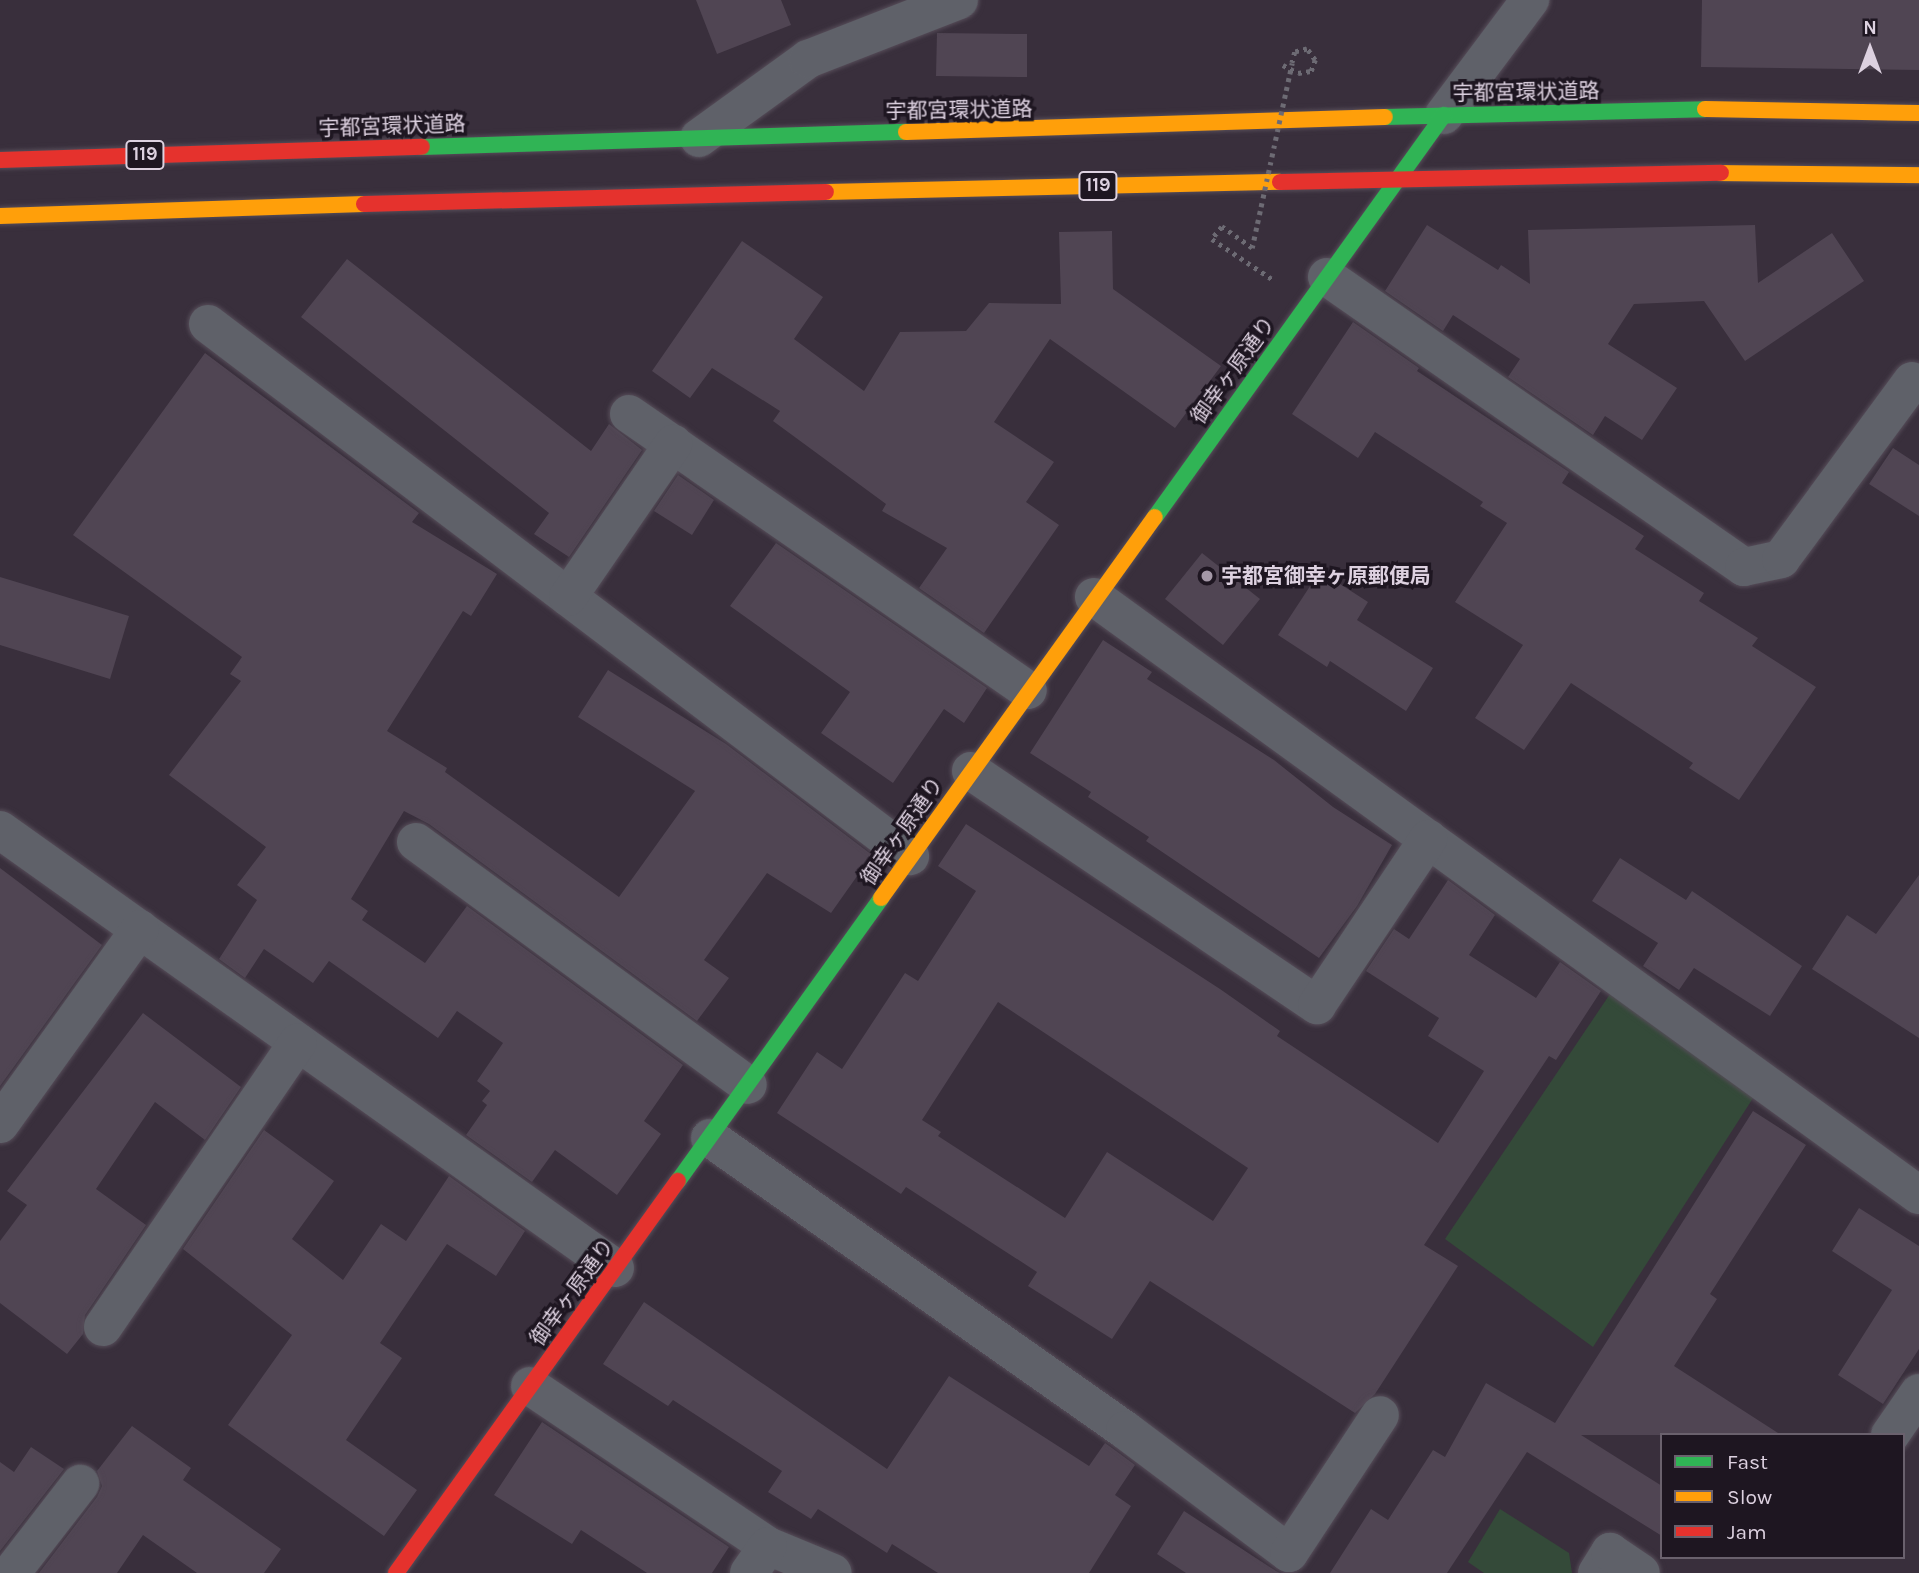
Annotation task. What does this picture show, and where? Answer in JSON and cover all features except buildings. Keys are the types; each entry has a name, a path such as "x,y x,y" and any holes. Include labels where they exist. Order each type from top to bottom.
{"main road":[{"name":"宇都宮環状道路","path":"0,160 1444,115 1729,109 1919,113"},
{"name":"御幸ヶ原通り","path":"396,1573 748,1085 1094,597 1444,115"},
{"name":"119","path":"0,147 290,150"},
{"name":"119","path":"0,216 277,209 505,199 1399,179 1731,173 1919,175"},
{"name":"119","path":"0,233 277,209"}],"street":[{"path":"699,138 808,60 959,0"},
{"path":"1444,115 1530,0"},
{"path":"1327,277 1744,568 1781,559 1912,381"},
{"path":"208,324 910,856"},
{"path":"629,414 1028,690"},
{"path":"568,597 673,444"},
{"path":"1094,597 1919,1195"},
{"path":"971,771 1317,1006 1428,839"},
{"path":"0,830 615,1268"},
{"path":"416,842 748,1085"},
{"path":"0,1124 139,929"},
{"path":"103,1327 298,1042"},
{"path":"710,1138 1125,1430 1289,1553 1380,1415"},
{"path":"530,1386 758,1559 833,1573"},
{"path":"1891,1433 1919,1393"},
{"path":"11,1573 80,1484"},
{"path":"1597,1573 1610,1552 1641,1573"}],"path":[{"path":"1275,281 1212,239 1222,227 1252,248 1292,63 1294,52 1307,49 1315,60 1311,71 1298,74 1283,65"}],"green space":[{"path":"1610,994 1755,1095 1593,1347 1445,1239"},
{"path":"1500,1509 1569,1553 1572,1573 1484,1573 1468,1562"}],"traffic: fast":[{"path":"1385,117 1705,109"},
{"path":"1155,517 1444,115"},
{"path":"422,147 906,132"},
{"path":"678,1181 881,898"}],"traffic: slow":[{"path":"1705,109 1919,113"},
{"path":"906,132 1385,117"},
{"path":"1721,173 1919,175"},
{"path":"826,192 1280,182"},
{"path":"0,216 364,204"},
{"path":"881,898 1155,517"}],"traffic: jam":[{"path":"0,160 422,147"},
{"path":"1280,182 1721,173"},
{"path":"364,204 826,192"},
{"path":"396,1573 678,1181"}],"place":[{"name":"宇都宮御幸ヶ原郵便局","path":"1207,576"}]}
